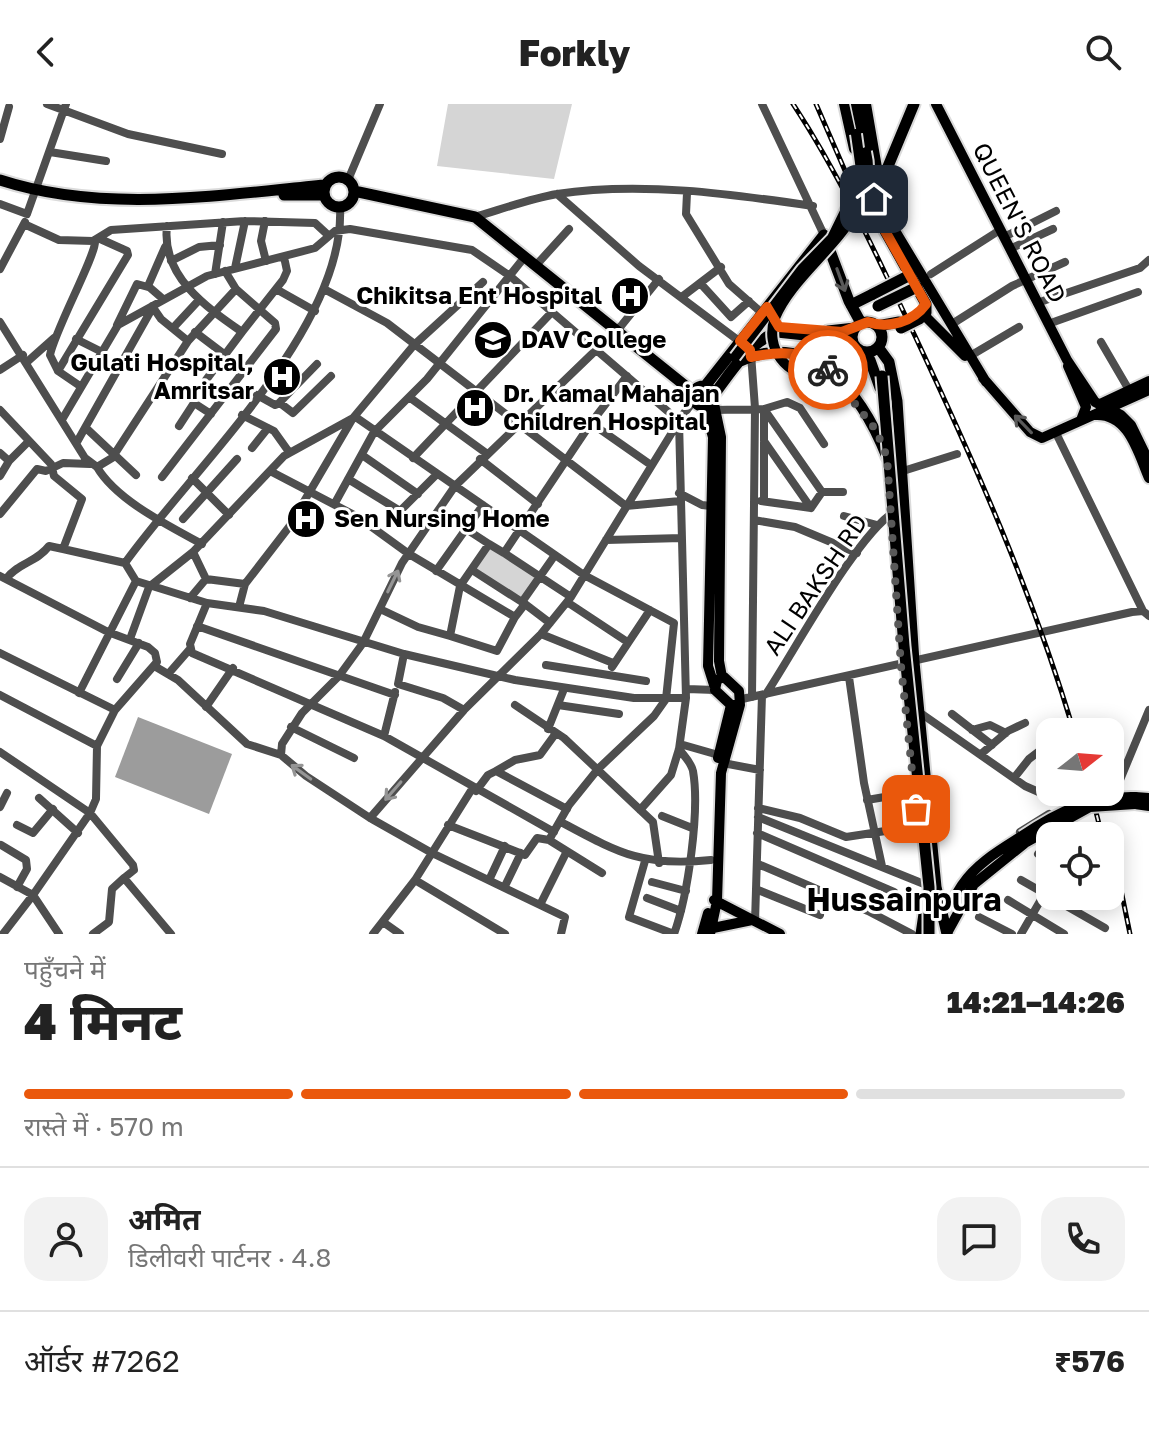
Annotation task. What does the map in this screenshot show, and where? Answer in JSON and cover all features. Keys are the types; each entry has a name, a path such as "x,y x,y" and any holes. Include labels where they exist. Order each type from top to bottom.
{"highway":[{"path":"911,104 874,199 880,222 910,275 921,306"},
{"path":"0,186 98,206 324,190 333,178 351,186 475,217 493,225 539,262 700,401"},
{"path":"0,180 36,195"},
{"path":"324,190 331,206 340,207 350,202 351,186"},
{"path":"475,217 523,259 618,328"},
{"path":"700,401 740,341 824,235"},
{"path":"824,235 855,322 862,352 880,343 921,306"},
{"path":"855,322 873,294 910,275"},
{"path":"764,310 779,327 842,332 878,306 921,306"},
{"path":"751,353 760,339 777,332 855,322 877,326 900,325"},
{"path":"877,326 896,387 914,662 936,915 921,934"},
{"path":"700,401 736,360 751,353 791,352 807,355 825,367 876,430 887,457"},
{"path":"887,357 904,646 931,934"},
{"path":"864,360 887,379"},
{"path":"864,360 881,392 901,666 924,884 936,915 948,934"}],"main road":[{"path":"736,360 802,269 832,238 862,177 856,134 847,104"},
{"path":"847,104 857,162 874,199"},
{"path":"856,104 869,176 863,194 834,247 808,273 778,312 772,334 780,359 802,374 825,374 864,360"},
{"path":"866,104 885,214 986,382"},
{"name":"QUEEN'S ROAD","path":"936,104 1067,360 1086,407 1085,418"},
{"path":"921,306 1030,432 1042,438 1103,406 1149,390"},
{"name":"QUEEN'S ROAD","path":"1067,360 1103,406"},
{"path":"1149,381 1132,394 1126,408 1128,421 1149,462"},
{"path":"700,401 713,437 708,666 717,684 749,699"},
{"path":"700,401 721,437 717,684"},
{"path":"1103,406 1128,421"},
{"path":"1085,418 1107,416 1122,424 1149,478"},
{"path":"717,684 739,691 749,699"},
{"path":"702,934 713,900 711,860 722,758 749,699"},
{"path":"722,758 711,931 754,921"},
{"path":"948,934 974,884 1050,817 1088,800 1110,796 1149,798"},
{"path":"936,915 986,859 1023,839 1090,807 1111,804 1149,806"},
{"path":"713,900 780,934"}],"street":[{"path":"47,104 65,107 128,134 222,154"},
{"path":"351,186 380,104"},
{"path":"762,104 813,206 824,235"},
{"path":"0,139 9,107"},
{"path":"1,267 36,195 65,107"},
{"path":"50,152 106,161"},
{"path":"475,217 557,194 622,189 813,206"},
{"path":"687,193 686,214 732,287 764,310"},
{"path":"557,194 587,223 740,341 751,353 764,441 759,501 754,520 749,699 760,770 758,890 754,921"},
{"path":"0,204 27,214"},
{"path":"125,563 242,415 315,311 341,229 340,207"},
{"path":"931,274 1002,233 1056,211"},
{"path":"96,240 111,230 245,221 315,223 328,235"},
{"path":"162,477 276,329 275,323 236,289 230,270 245,221"},
{"path":"265,221 261,241 266,261"},
{"path":"215,274 223,222"},
{"path":"24,224 54,239 96,240 128,253 58,371"},
{"path":"148,287 165,247 167,226"},
{"path":"117,326 185,285 315,248 328,235 341,229 463,246 510,276 627,376 700,401 760,409 787,402 800,408 824,444"},
{"path":"539,262 569,229"},
{"path":"1010,249 1053,229"},
{"path":"80,386 58,371 50,355 82,272 95,253 96,240"},
{"path":"171,261 199,247 220,245"},
{"path":"165,247 185,285 199,300 242,332"},
{"path":"206,380 286,274 284,257"},
{"path":"335,503 374,432 439,364 523,259"},
{"path":"1037,303 1140,268 1149,260"},
{"path":"952,324 1025,280 1065,262"},
{"path":"683,296 721,267"},
{"path":"281,755 282,744 291,727 339,676 363,643 409,554 455,486 618,328 659,279"},
{"path":"239,607 245,584 289,527 353,418 414,345 483,282"},
{"path":"63,418 117,326 137,284 148,287 163,299"},
{"path":"701,284 731,317 749,301"},
{"path":"0,514 27,477 37,469 46,471 52,466 94,466 114,455 188,341 236,289"},
{"path":"276,289 315,311"},
{"path":"324,289 387,323 626,506 679,497 711,506"},
{"path":"1048,324 1138,292"},
{"path":"173,328 199,300"},
{"path":"153,306 188,341"},
{"path":"77,442 153,306"},
{"path":"413,458 552,312"},
{"path":"0,322 94,466 156,520 202,544"},
{"path":"970,356 1019,327"},
{"path":"195,332 224,354"},
{"path":"0,370 25,359 57,334"},
{"path":"76,339 100,351"},
{"path":"1101,342 1132,394"},
{"path":"257,395 275,405 279,403 317,364"},
{"path":"279,403 293,413 331,376"},
{"path":"504,553 591,423 627,376"},
{"path":"409,397 447,425 538,504"},
{"path":"370,818 464,710 541,634 569,599 651,465 700,401"},
{"path":"640,810 669,779 680,747 686,693 686,627 679,497 700,401"},
{"path":"179,426 194,403 211,414"},
{"path":"760,409 822,492"},
{"path":"759,501 760,409"},
{"path":"0,410 52,466 54,476 83,500 63,549"},
{"path":"242,415 278,434 289,452"},
{"path":"353,418 584,575 686,627"},
{"path":"117,679 135,641 149,587 202,544 289,452 353,418"},
{"path":"591,423 651,465"},
{"path":"86,428 136,475"},
{"path":"252,448 268,428"},
{"path":"749,699 1146,614 1056,433"},
{"path":"0,476 9,461 29,441"},
{"path":"764,441 811,508"},
{"path":"0,453 9,461"},
{"path":"903,471 957,454"},
{"path":"362,455 418,494"},
{"path":"183,519 237,459"},
{"path":"270,471 335,503 409,554 515,617"},
{"path":"348,479 400,511 437,474"},
{"path":"192,478 229,515"},
{"path":"822,492 843,492"},
{"path":"811,508 822,492"},
{"path":"759,501 811,508"},
{"path":"436,571 483,505"},
{"name":"ALI BAKSH RD","path":"749,699 877,525 905,505"},
{"path":"844,516 877,525"},
{"path":"754,520 806,531 857,553"},
{"path":"466,529 539,577 626,641"},
{"path":"606,540 682,538"},
{"path":"450,636 460,586 489,544"},
{"path":"8,932 90,813 96,799 97,746 115,710 156,667 155,653 135,641 108,632 3,577 21,563 39,559 49,546 125,563 136,581 149,587 207,603 276,615 363,643 497,676 564,689 666,699 717,684"},
{"path":"193,552 206,579"},
{"path":"380,609 418,627 497,651 523,603 555,555"},
{"path":"472,570 550,623"},
{"path":"206,579 245,584"},
{"path":"190,598 206,579"},
{"path":"79,693 136,581"},
{"path":"169,673 189,650 207,603"},
{"path":"610,675 626,641 650,610"},
{"path":"552,836 567,809 598,769 654,716 666,699 674,623"},
{"path":"197,626 395,695"},
{"path":"541,634 613,663"},
{"path":"189,650 312,703 423,756 552,836 567,851 602,873"},
{"path":"0,653 115,710"},
{"path":"384,736 404,654"},
{"path":"546,665 646,681"},
{"path":"156,667 169,673 247,744 281,755 306,776 370,818 432,853 490,878 566,918 561,934"},
{"path":"206,707 233,668"},
{"path":"849,677 867,800 882,866"},
{"path":"398,684 443,698 464,710"},
{"path":"373,934 415,880 448,825 474,790 488,775 515,760 540,755 552,731 564,689"},
{"path":"0,695 97,746"},
{"path":"515,705 598,769 655,824 659,863"},
{"path":"558,705 619,714"},
{"path":"1124,770 1149,710"},
{"path":"919,712 1014,778 1068,805 1036,820 987,853 957,886 956,894"},
{"path":"952,714 992,745"},
{"path":"981,754 1006,733 1025,723"},
{"path":"972,730 990,725 1006,733"},
{"path":"291,727 354,758"},
{"path":"680,747 760,770"},
{"path":"645,861 629,917 674,934 686,891 692,828 693,772 680,747"},
{"path":"0,752 90,813 133,865 134,870 112,889 109,922 93,934"},
{"path":"1014,778 1036,757"},
{"path":"496,771 567,809"},
{"path":"867,800 914,792"},
{"path":"0,807 7,793"},
{"path":"39,798 78,833"},
{"path":"17,825 33,833 53,809"},
{"path":"758,812 800,818 841,836 918,826"},
{"path":"758,812 924,884"},
{"path":"662,816 692,828"},
{"path":"561,822 601,846 645,861 711,860"},
{"path":"448,825 526,855 538,837 552,836"},
{"path":"757,833 894,892"},
{"path":"1,845 26,860 27,869 17,887"},
{"path":"490,878 505,846"},
{"path":"540,905 567,851"},
{"path":"505,886 521,853"},
{"path":"758,864 868,911 912,934"},
{"path":"0,877 33,895 59,934"},
{"path":"124,878 171,934"},
{"path":"415,880 505,934"},
{"path":"1021,880 1036,890"},
{"path":"652,882 686,891"},
{"path":"758,890 820,915"},
{"path":"647,898 681,911"},
{"path":"1008,900 1064,934"},
{"path":"1021,934 1036,910"},
{"path":"1072,910 1105,928"},
{"path":"979,917 1012,934"},
{"path":"383,922 400,934"}],"shaded area":[{"path":"448,104 572,104 554,179 437,166"},
{"path":"490,547 537,577 522,601 475,570"},
{"path":"138,717 232,754 209,814 115,777"}],"railway":[{"path":"793,104 858,218 960,433 1022,580 1070,718"},
{"path":"816,104 856,196"},
{"path":"1094,806 1098,822"},
{"path":"1124,905 1130,934"}],"way so far":[{"path":"828,370 876,430 887,457 901,666 916,809"}],"place":[{"name":"Chikitsa Ent Hospital","path":"630,296"},
{"name":"DAV College","path":"493,340"},
{"name":"Gulati Hospital, Amritsar","path":"282,377"},
{"name":"Dr. Kamal Mahajan Children Hospital","path":"475,408"},
{"name":"Sen Nursing Home","path":"306,519"}],"district":[{"name":"Hussainpura","path":"904,900"}],"route":[{"path":"828,370 807,355 791,352 751,357 750,350 740,341 767,307 779,327 838,332 868,322 877,326 892,325 921,311 926,304 880,222 874,199"}]}
